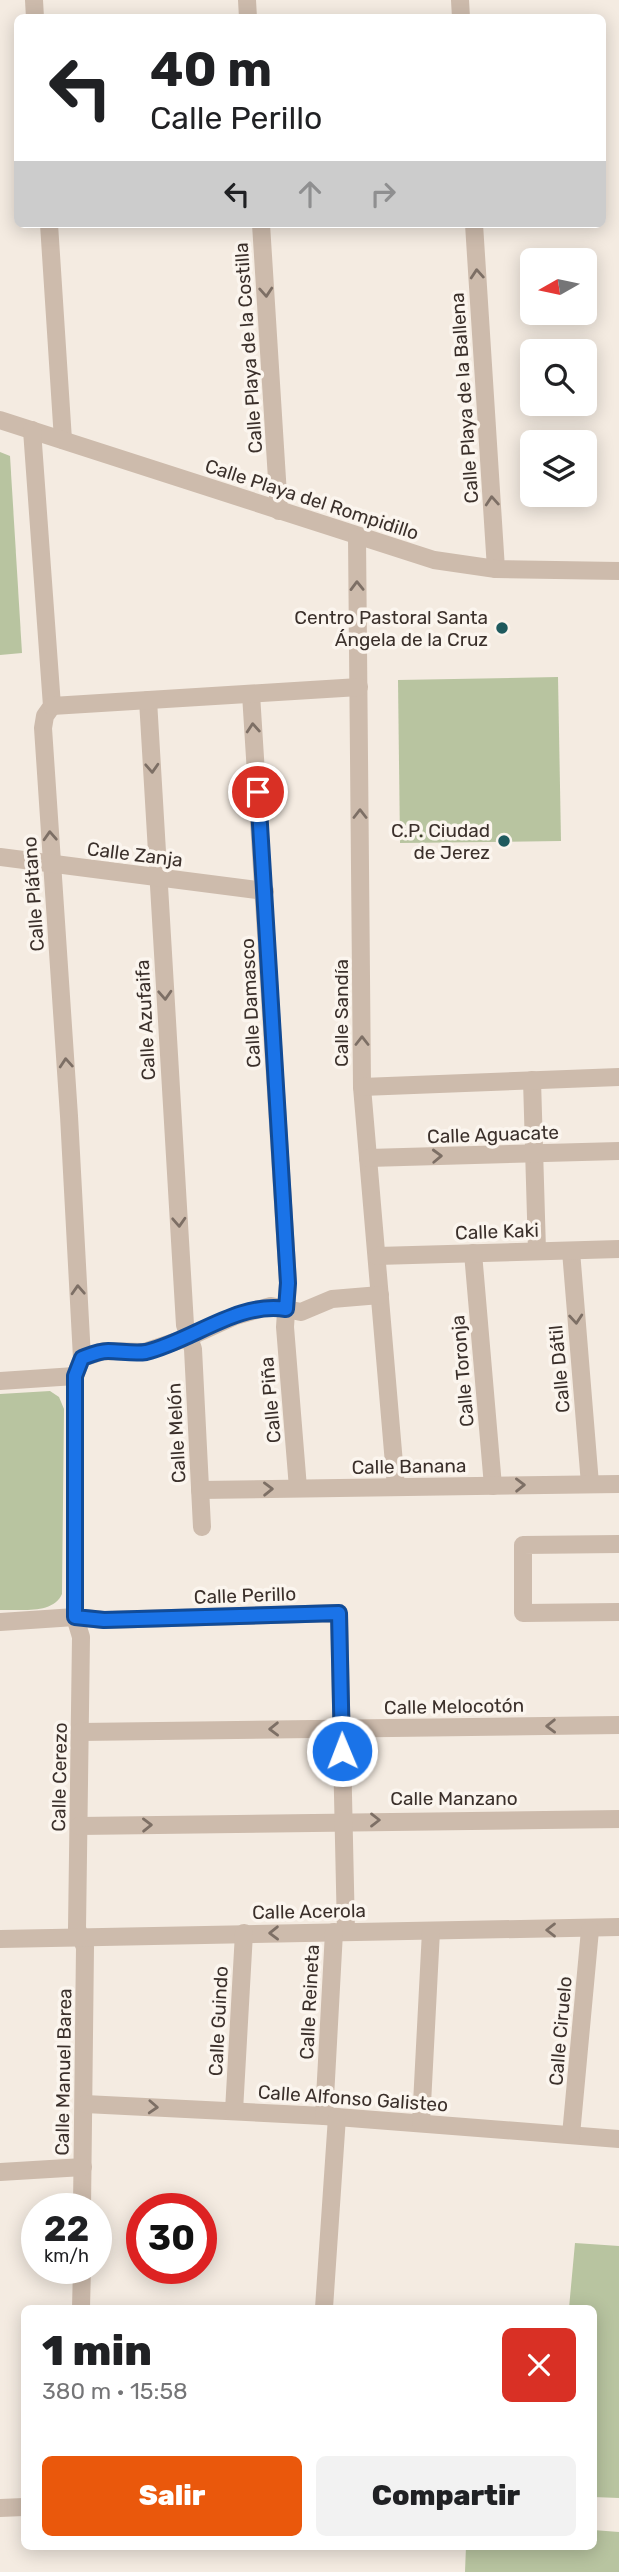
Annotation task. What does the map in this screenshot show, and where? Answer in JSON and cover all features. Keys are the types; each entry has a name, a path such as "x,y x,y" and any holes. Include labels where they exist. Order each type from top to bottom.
{"street":[{"path":"49,228 63,440"},
{"name":"Calle Playa de la Costilla","path":"261,228 279,511"},
{"name":"Calle Playa de la Ballena","path":"474,228 496,569"},
{"name":"Calle Playa del Rompidillo","path":"0,420 434,560 496,569 619,571"},
{"name":"Calle Plátano","path":"32,430 52,706 45,716 43,728 82,1358"},
{"name":"Calle Sandía","path":"357,537 362,1087 396,1487"},
{"path":"52,706 359,687"},
{"name":"Calle Damasco","path":"251,694 288,1283 286,1309"},
{"name":"Calle Azufaifa","path":"148,700 185,1325 189,1338"},
{"name":"Calle Zanja","path":"0,857 265,891"},
{"path":"362,1087 619,1077"},
{"path":"532,1080 537,1251"},
{"name":"Calle Aguacate","path":"368,1158 619,1151"},
{"name":"Calle Kaki","path":"377,1256 619,1249"},
{"name":"Calle Dátil","path":"571,1251 590,1484"},
{"name":"Calle Toronja","path":"473,1252 493,1486"},
{"path":"0,1622 75,1617 75,1376 82,1358 104,1351 144,1352 189,1338 235,1316 271,1307 301,1311 332,1299 380,1295"},
{"name":"Calle Piña","path":"286,1309 285,1327 298,1488"},
{"name":"Calle Melón","path":"189,1338 193,1349 202,1527"},
{"path":"0,1381 75,1376"},
{"name":"Calle Banana","path":"200,1490 619,1484"},
{"path":"619,1544 523,1545 523,1613 619,1612"},
{"name":"Calle Perillo","path":"75,1617 104,1620 339,1613 342,1728 340,1932"},
{"name":"Calle Cerezo","path":"75,1617 81,1637 78,1929 81,1938"},
{"name":"Calle Melocotón","path":"80,1732 619,1725"},
{"name":"Calle Manzano","path":"79,1826 342,1820 619,1819"},
{"name":"Calle Acerola","path":"0,1940 244,1933 590,1930 619,1927"},
{"name":"Calle Ciruelo","path":"571,2135 590,1930"},
{"path":"421,2123 431,1931"},
{"name":"Calle Reineta","path":"324,2305 330,2116 340,1932"},
{"name":"Calle Guindo","path":"234,2111 244,1933"},
{"name":"Calle Manuel Barea","path":"81,1938 85,1947 82,2193"},
{"name":"Calle Alfonso Galisteo","path":"85,2104 330,2116 619,2140"},
{"path":"0,2172 83,2167"},
{"path":"81,2305 82,2284"},
{"path":"0,2508 21,2507"}],"green space":[{"path":"0,452 10,456 22,653 0,655"},
{"path":"558,677 561,841 400,843 398,680"},
{"path":"50,1391 59,1397 64,1409 62,1594 58,1601 43,1608 0,1610 0,1394"},
{"path":"575,2243 619,2246 619,2498 597,2497 597,2305 569,2305"},
{"path":"597,2530 619,2532 619,2572 465,2572 466,2550 597,2550"}],"place":[{"name":"Centro Pastoral Santa Ángela de la Cruz","path":"502,628"},
{"name":"C.P. Ciudad de Jerez","path":"504,841"}],"route":[{"path":"258,792 288,1283 286,1309 271,1307 235,1316 189,1338 144,1352 104,1351 82,1358 75,1376 75,1617 104,1620 339,1613 342,1751"}]}
